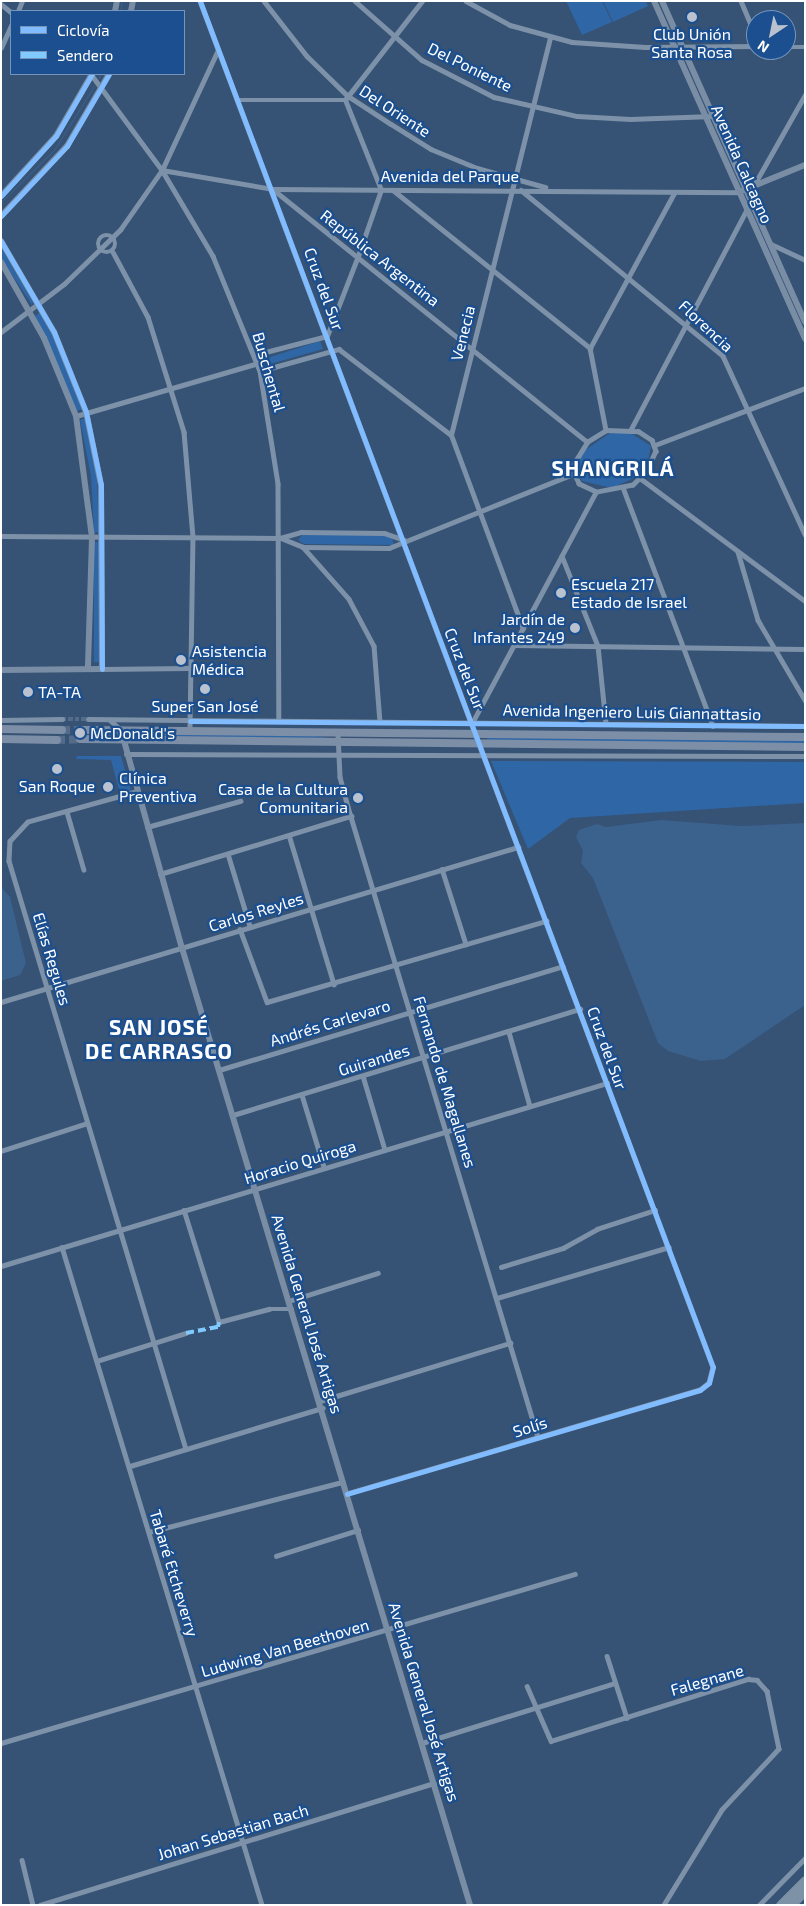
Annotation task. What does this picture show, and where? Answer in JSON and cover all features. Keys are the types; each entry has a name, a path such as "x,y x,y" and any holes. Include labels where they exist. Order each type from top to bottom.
{"highway":[{"path":"774,1905 789,1901 805,1880"},
{"path":"780,1905 804,1892"},
{"path":"797,1905 804,1892"}],"main road":[{"path":"1,729 62,730"},
{"name":"Avenida Ingeniero Luis Giannattasio","path":"84,730 805,737"},
{"path":"1,739 58,740"},
{"name":"Avenida Ingeniero Luis Giannattasio","path":"80,740 805,747"}],"street":[{"name":"Cruz del Sur","path":"200,1 273,189 518,847 711,1355 713,1374"},
{"name":"Del Oriente","path":"264,1 307,56 346,98 431,149 515,179 548,188"},
{"name":"Del Poniente","path":"355,1 394,37 459,80 533,109 630,119 709,116"},
{"path":"346,98 422,1"},
{"path":"466,1 510,25 550,38 603,46 746,46"},
{"name":"Avenida Calcagno","path":"654,1 678,46 742,191 770,243 805,322"},
{"name":"Avenida Calcagno","path":"662,1 678,46"},
{"path":"741,1 746,13"},
{"path":"1,48 10,28"},
{"name":"Venecia","path":"451,435 550,38"},
{"path":"1,332 29,310 39,305 113,237 162,170 218,50"},
{"path":"1,196 56,136 91,75"},
{"name":"Buschental","path":"93,75 162,170 213,256 254,355 255,364 260,371 278,484 280,538 279,721"},
{"path":"1,216 50,167 102,89 109,75"},
{"path":"753,187 805,95"},
{"path":"238,100 346,98"},
{"path":"254,355 327,336 358,256 381,190 346,98"},
{"name":"Avenida del Parque","path":"162,170 273,189 521,190 548,188 674,193 742,191 805,165"},
{"name":"República Argentina","path":"273,189 587,442"},
{"path":"392,190 590,348"},
{"name":"Florencia","path":"521,190 686,322 723,356 751,409 805,534"},
{"name":"Avenida Calcagno","path":"742,191 747,209 805,339"},
{"path":"606,430 590,348 627,276 674,193"},
{"path":"631,429 747,209"},
{"path":"100,250 101,237 113,237"},
{"path":"113,237 116,246 113,252"},
{"path":"1,241 66,355 86,412 101,484 102,669"},
{"path":"770,243 805,260"},
{"path":"100,250 113,252"},
{"path":"113,252 148,317 174,387 184,432 193,536 188,668 190,731"},
{"path":"1,262 29,310 76,416 92,538 88,668"},
{"path":"260,371 332,349 344,352 451,435 523,629"},
{"path":"76,416 255,364"},
{"path":"655,445 805,388"},
{"path":"571,475 573,460 587,442 606,430 631,429 655,445"},
{"path":"571,475 596,492 624,490 640,478 652,463 655,445"},
{"path":"280,538 303,547 389,548 404,540 571,475"},
{"path":"640,478 805,601"},
{"path":"624,490 713,726"},
{"path":"472,723 596,492"},
{"path":"798,518 805,518"},
{"path":"1,536 280,538 301,532 384,532 404,540"},
{"path":"303,547 349,598 374,646 380,722"},
{"path":"738,552 738,563 771,648 805,700"},
{"path":"562,556 598,646 606,724"},
{"path":"514,645 805,649"},
{"path":"1,670 188,668"},
{"path":"99,718 116,722 121,730"},
{"path":"1,720 62,719"},
{"name":"Avenida Ingeniero Luis Giannattasio","path":"88,719 805,726"},
{"name":"Avenida General José Artigas","path":"121,730 136,792 160,874 254,1189 321,1404 470,1905"},
{"name":"Fernando de Magallanes","path":"338,733 337,753 351,816 538,1437"},
{"path":"297,742 302,752"},
{"path":"126,754 302,752 484,755 805,756"},
{"path":"84,870 67,812 136,792"},
{"path":"147,828 240,801"},
{"name":"Elías Regules","path":"67,812 28,822 12,838 9,861 87,1123 156,1342 186,1449"},
{"path":"160,874 351,816"},
{"path":"289,835 334,984"},
{"name":"Carlos Reyles","path":"1,1002 518,847"},
{"path":"228,854 250,926"},
{"path":"442,869 466,944"},
{"path":"240,929 267,1002 546,921"},
{"name":"Andrés Carlevaro","path":"219,1070 563,966"},
{"name":"Guirandes","path":"233,1115 580,1009"},
{"path":"509,1032 530,1106"},
{"path":"363,1076 385,1150"},
{"name":"Horacio Quiroga","path":"1,1266 607,1083"},
{"path":"302,1095 324,1167"},
{"path":"1,1151 87,1123"},
{"path":"184,1210 219,1322 269,1309 292,1310"},
{"path":"501,1267 563,1248 597,1229 655,1210"},
{"path":"497,1298 669,1246"},
{"name":"Tabaré Etcheverry","path":"62,1248 130,1466 262,1905"},
{"path":"289,1301 378,1274"},
{"path":"97,1361 186,1333"},
{"path":"130,1466 510,1343"},
{"name":"Solís","path":"347,1494 700,1390 713,1374"},
{"path":"149,1532 343,1482"},
{"path":"276,1556 358,1530"},
{"name":"Ludwing Van Beethoven","path":"1,1743 196,1688 575,1574"},
{"path":"607,1656 627,1718"},
{"name":"Falegnane","path":"527,1686 534,1708 551,1741 757,1680 767,1692 780,1741 772,1757 715,1819 664,1905"},
{"path":"422,1743 615,1683"},
{"name":"Johan Sebastian Bach","path":"40,1905 434,1783"},
{"path":"759,1905 805,1858"},
{"path":"22,1860 33,1905"}],"shaded area":[{"path":"566,1 602,1 612,22 582,35"},
{"path":"603,1 646,1 648,6 613,22"},
{"path":"1,247 33,302 32,305 1,258"},
{"path":"40,312 52,333 84,409 77,411 35,316"},
{"path":"320,341 323,349 267,365 261,360"},
{"path":"86,418 97,475 99,532 94,533 91,476 80,420"},
{"path":"629,432 651,446 647,466 638,476 612,488 582,481 576,471 581,453 610,433"},
{"path":"391,534 394,545 304,544 298,540 302,535"},
{"path":"94,542 100,542 100,662 94,662"},
{"path":"152,735 306,735 330,738 131,736"},
{"path":"487,737 805,740 805,744 487,740"},
{"path":"77,756 121,756 131,791 120,794 111,760 76,759"},
{"path":"491,761 805,762 805,803 570,818 528,849"},
{"path":"661,820 741,826 805,823 805,1005 725,1059 701,1061 668,1051 658,1043 593,878 581,863 583,851 576,837 579,830 597,824 606,827"},
{"path":"1,887 10,897 26,963 20,975 1,981"}],"waterway":[{"path":"120,10 122,1"},
{"path":"1,202 54,150 94,86"}],"tunnel":[{"path":"62,719 88,719"},
{"path":"62,730 84,730"},
{"path":"57,740 80,739"}],"marked path":[{"path":"186,1333 218,1327 219,1322"}],"cycle path":[{"path":"200,1 713,1367 709,1383 700,1390 347,1494"},
{"path":"1,196 56,136 91,75"},
{"path":"1,216 67,146 108,75"},
{"path":"1,241 54,332 86,412 101,485 102,669"},
{"path":"190,721 805,726"}],"place":[{"name":"Club Unión Santa Rosa","path":"692,17"},
{"name":"Escuela 217 Estado de Israel","path":"561,593"},
{"name":"Jardín de Infantes 249","path":"575,628"},
{"name":"Asistencia Médica","path":"181,660"},
{"name":"Super San José","path":"205,689"},
{"name":"TA-TA","path":"28,692"},
{"name":"McDonald's","path":"80,733"},
{"name":"San Roque","path":"57,769"},
{"name":"Clínica Preventiva","path":"108,787"},
{"name":"Casa de la Cultura Comunitaria","path":"358,798"}],"district":[{"name":"SHANGRILÁ","path":"613,468"},
{"name":"SAN JOSÉ DE CARRASCO","path":"159,1039"}]}
